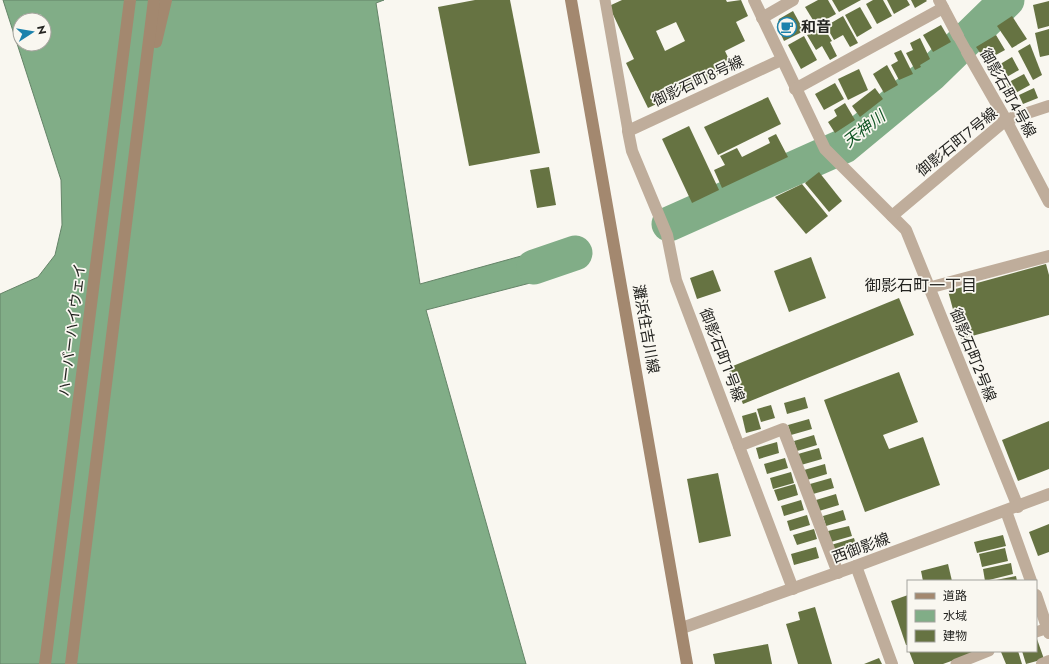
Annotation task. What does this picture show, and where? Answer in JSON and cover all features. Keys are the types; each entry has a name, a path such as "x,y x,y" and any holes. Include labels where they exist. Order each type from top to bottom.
{"street":[{"path":"119,90 125,0"},
{"name":"ハーバーハイウェイ","path":"45,664 130,0"},
{"path":"71,664 154,0"},
{"path":"143,94 166,0"},
{"name":"灘浜住吉川線","path":"571,0 688,664"},
{"name":"御影石町２号線","path":"754,0 781,60 825,149 906,230 1012,509 1031,580"},
{"path":"762,18 793,0"},
{"path":"796,89 941,4"},
{"name":"御影石町４号線","path":"941,4 958,36"},
{"name":"御影石町４号線","path":"967,52 1006,120 1049,202"},
{"name":"御影石町８号線","path":"628,131 781,60"},
{"name":"御影石町７号線","path":"892,216 1006,120 1049,106"},
{"name":"御影石町１号線","path":"628,131 632,151 667,235 676,280 793,589"},
{"path":"928,288 1049,256"},
{"path":"739,446 783,430 838,573"},
{"name":"西御影線","path":"682,628 838,573 1049,494"},
{"path":"856,566 892,664"},
{"path":"1037,598 1048,630"},
{"path":"1042,664 1049,661"}],"lane":[{"path":"605,0 628,131"},
{"name":"御影石町４号線","path":"958,36 967,52"},
{"path":"1037,632 1048,630"},
{"path":"956,664 986,652"}],"water":[{"path":"3,0 384,0 376,3 420,284 532,253 538,281 426,310 526,664 0,664 0,294 38,277 55,255 62,225 61,180 20,52 52,52 52,12 12,12 12,28"}],"building":[{"path":"475,0 510,0 540,153 469,166 438,7"},
{"path":"622,0 726,0 727,2 741,0 748,16 736,22 745,41 725,51 733,68 648,108 626,63 634,59 609,6","holes":["676,22 685,41 665,51 656,31"]},
{"path":"818,0 828,0 836,14 816,25 805,7"},
{"path":"832,0 861,0 839,12"},
{"path":"873,0 883,0 892,16 877,24 866,4"},
{"path":"887,0 907,0 910,5 894,14"},
{"path":"911,0 926,0 927,1 915,8"},
{"path":"1049,1 1049,26 1038,29 1033,5"},
{"path":"860,7 872,28 857,37 845,15"},
{"path":"793,11 804,31 784,41 777,26 779,19"},
{"path":"843,16 858,43 850,47 843,35 834,40 826,26"},
{"path":"1012,16 1027,39 1012,48 997,26"},
{"path":"941,25 951,42 933,52 923,35"},
{"path":"823,26 832,41 830,42 837,56 830,60 822,46 816,50 807,35"},
{"path":"1049,29 1049,55 1040,57 1035,33"},
{"path":"996,35 1005,50 994,56 991,52 983,57 976,47"},
{"path":"804,36 817,60 801,69 788,45"},
{"path":"920,38 930,59 915,70 906,53 913,50 910,43"},
{"path":"1030,44 1042,75 1033,80 1018,51"},
{"path":"901,50 913,74 899,80 891,65 898,61 894,53"},
{"path":"1012,57 1019,70 1005,78 997,66"},
{"path":"887,65 898,85 884,93 873,74"},
{"path":"859,69 868,90 848,100 838,79"},
{"path":"1024,74 1030,85 1012,95 1005,84"},
{"path":"835,83 844,99 824,110 815,94"},
{"path":"875,88 883,99 860,117 852,106"},
{"path":"1034,88 1038,98 1023,104 1019,95"},
{"path":"768,97 781,124 718,155 704,127"},
{"path":"845,103 855,120 835,133 828,122 837,116 834,110"},
{"path":"689,126 719,190 692,203 662,139"},
{"path":"776,134 788,157 722,188 714,170 725,165 720,156 737,148 742,157 770,143 768,138"},
{"path":"549,167 556,205 537,208 530,170"},
{"path":"819,172 842,201 829,212 805,183"},
{"path":"802,184 828,216 806,234 775,197"},
{"path":"811,257 826,298 789,312 774,271"},
{"path":"1046,264 1049,275 1049,315 961,339 948,291"},
{"path":"713,270 721,291 697,299 690,278"},
{"path":"899,298 914,335 743,404 728,368"},
{"path":"899,372 918,422 883,435 889,449 923,437 940,485 865,512 824,400"},
{"path":"805,397 808,408 787,414 784,403"},
{"path":"771,405 775,418 761,422 757,409"},
{"path":"756,412 761,429 746,433 742,416"},
{"path":"809,419 812,429 791,435 788,425"},
{"path":"1049,421 1049,469 1018,481 1002,440"},
{"path":"814,435 817,445 797,451 794,441"},
{"path":"777,442 779,453 759,459 756,448"},
{"path":"819,448 822,459 801,465 798,454"},
{"path":"785,458 788,468 767,474 764,464"},
{"path":"825,464 827,474 807,480 804,470"},
{"path":"791,472 794,483 773,489 770,478"},
{"path":"718,473 731,536 699,543 687,479"},
{"path":"831,478 834,488 813,494 810,484"},
{"path":"795,484 798,495 778,501 774,490"},
{"path":"836,494 839,505 819,511 816,500"},
{"path":"801,500 804,510 784,516 781,506"},
{"path":"843,510 846,520 826,526 823,516"},
{"path":"807,515 810,525 790,531 787,521"},
{"path":"1049,524 1049,552 1038,556 1029,532"},
{"path":"849,526 852,536 831,542 828,531"},
{"path":"814,529 817,539 797,545 793,535"},
{"path":"1003,535 1006,546 977,553 974,542"},
{"path":"854,538 857,549 835,555 831,545"},
{"path":"816,547 819,558 794,565 791,554"},
{"path":"1005,548 1008,561 982,567 979,554"},
{"path":"1011,563 1013,574 985,580 983,569"},
{"path":"948,564 952,580 923,580 921,571"},
{"path":"1016,576 1017,580 996,580"},
{"path":"907,595 907,645 906,645 891,601"},
{"path":"815,607 832,664 798,664 786,624 800,620 798,612"},
{"path":"1037,639 1044,659 1026,664 1022,652 1037,652"},
{"path":"768,644 772,664 715,664 713,654"},
{"path":"909,652 976,652 943,664 914,664"},
{"path":"1001,652 1018,652 1022,664 1006,664"},
{"path":"879,658 882,664 864,664"}],"waterway":[{"name":"天神川","path":"669,224 844,146 931,74 1007,0"},
{"name":"天神川","path":"534,267 575,253"}],"place":[{"name":"和音","path":"787,27"}],"district":[{"name":"御影石町一丁目","path":"921,285"}]}
